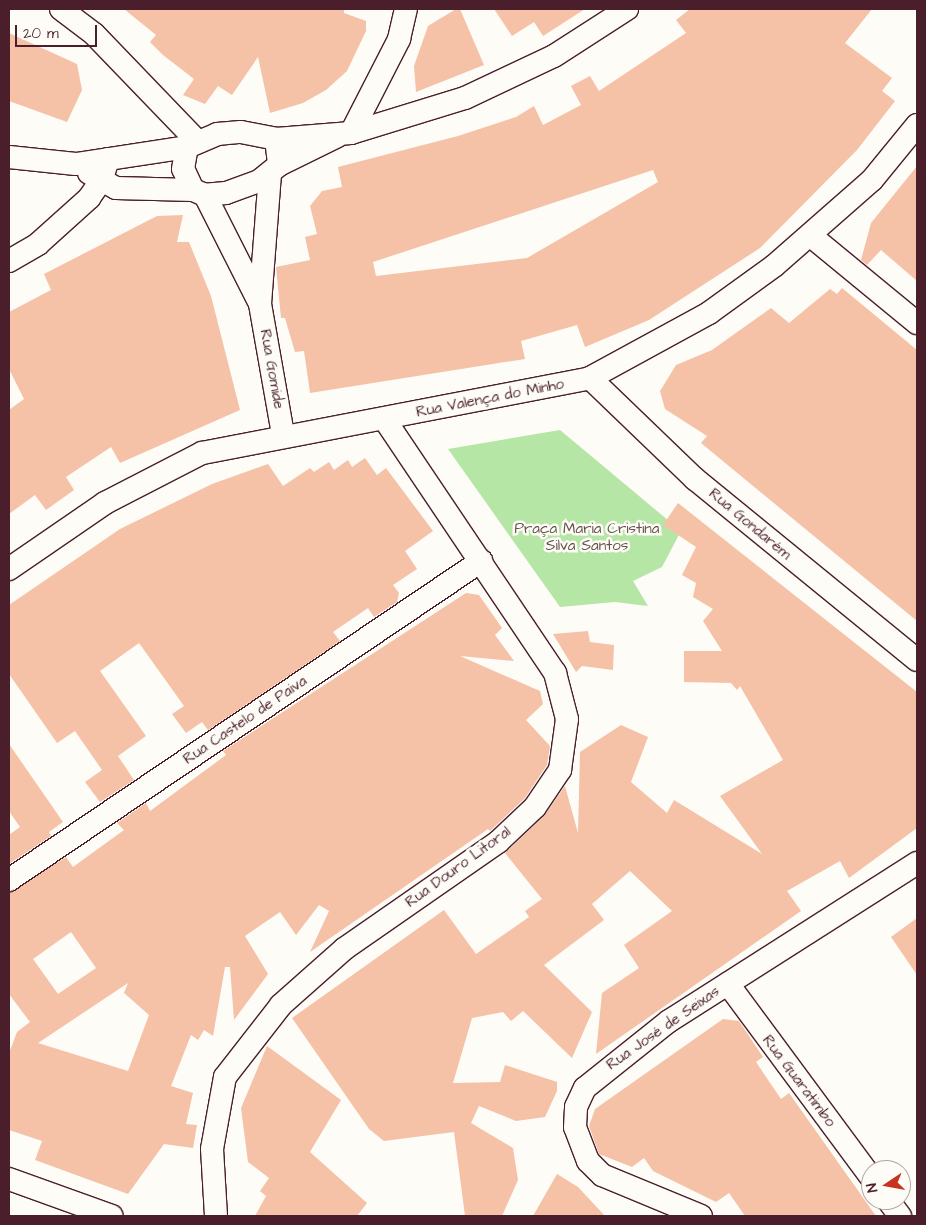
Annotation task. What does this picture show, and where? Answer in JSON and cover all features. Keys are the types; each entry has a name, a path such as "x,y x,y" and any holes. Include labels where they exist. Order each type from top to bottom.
{"street":[{"path":"61,9 94,34 191,143"},
{"path":"345,134 399,39 406,9"},
{"path":"76,164 102,182 136,190 199,193 240,188 345,134 465,98 554,56 627,9"},
{"name":"Rua Valença do Minho","path":"9,570 151,476 202,453 283,434 384,419 590,378 709,313 811,236 872,180 917,125"},
{"path":"9,157 76,164 241,132 276,139 345,134"},
{"name":"Rua Gomide","path":"276,139 260,304 283,434"},
{"name":"Rua Gomide","path":"191,143 183,169 199,193 260,304"},
{"path":"9,260 38,244 102,182 108,159"},
{"path":"811,236 917,323"},
{"name":"Rua Gondarém","path":"590,378 695,479 917,660"},
{"name":"Rua Douro Litoral","path":"216,1216 212,1149 225,1077 230,1070 281,1005 344,949 498,842 535,807 560,770 567,719 555,673 384,419"},
{"name":"Rua Castelo de Paiva","path":"9,880 480,561"},
{"name":"Rua José de Seixas","path":"701,1216 602,1175 579,1145 576,1107 600,1072 728,984 917,862"},
{"name":"Rua Guaratimbo","path":"728,984 861,1164"},
{"path":"9,1179 112,1216"}],"green space":[{"name":"Praça Maria Cristina Silva Santos","path":"560,430 681,531 662,567 633,581 648,606 615,602 560,607 448,449"}],"building":[{"path":"124,9 344,9 344,13 366,21 366,31 347,71 326,90 303,103 270,113 258,57 232,95 218,86 205,104 183,95 194,79 163,55 150,42 156,35"},
{"path":"456,9 460,9 484,65 416,92 414,66 428,26"},
{"path":"494,9 585,9 543,36 534,22 512,36"},
{"path":"690,9 872,9 845,43 892,78 882,91 895,101 857,150 760,248 649,320 585,347 577,325 521,341 525,359 310,393 304,351 295,352 285,318 281,318 276,267 310,260 305,237 317,234 310,206 322,191 342,187 338,167 458,136 516,117 534,106 543,125 581,105 571,86 590,76 599,91 686,33 676,20","holes":["653,170 658,182 527,258 376,276 373,262"]},
{"path":"9,33 77,64 82,90 67,122 9,101"},
{"path":"917,166 917,281 881,250 867,265 861,260 871,223"},
{"path":"183,215 177,242 189,242 211,296 240,410 120,463 111,447 66,477 74,490 46,510 35,495 9,514 9,410 24,399 9,369 9,312 51,290 44,274 157,216"},
{"path":"842,288 917,350 917,621 701,443 707,436 665,409 660,391 676,365 712,350 771,308 789,323 830,289 837,294"},
{"path":"365,458 377,475 386,468 433,531 405,551 417,569 393,585 399,593 397,602 374,617 368,608 333,632 340,641 208,730 202,722 186,733 172,714 184,706 139,643 100,671 146,736 118,756 134,780 100,802 85,782 102,770 75,731 57,743 9,674 9,605 120,529 212,484 268,464 283,486 310,468 314,472 329,462 334,470 348,460 352,467"},
{"path":"678,503 917,692 917,828 849,878 840,861 787,891 801,911 596,1054 602,993 639,968 624,945 672,911 630,871 592,904 604,920 544,965 592,1012 572,1058 523,1011 511,1021 503,1012 472,1018 453,1083 500,1082 505,1065 557,1082 557,1091 545,1117 516,1121 479,1106 471,1123 513,1148 518,1180 502,1216 465,1216 454,1132 384,1141 369,1129 292,1018 444,910 476,954 529,917 525,911 542,899 505,853 544,816 565,786 578,833 580,752 621,725 648,737 631,782 667,813 674,800 762,854 720,796 783,760 740,686 737,690 731,683 684,682 684,651 722,651 703,621 713,609 693,597 696,583 682,575 696,547 663,525"},
{"path":"466,593 479,595 502,628 495,635 514,661 460,656 540,691 543,704 526,720 550,746 547,765 525,798 490,831 488,829 310,952 329,911 319,905 296,935 280,912 245,936 268,974 234,1020 230,967 225,967 213,1036 204,1030 198,1040 191,1035 171,1086 193,1093 186,1124 197,1125 193,1148 164,1144 128,1194 35,1160 42,1141 9,1130 9,1053 17,1032 30,1022 9,994 9,893 66,857 73,867 124,830 117,823 146,803 150,811 226,755 223,751","holes":["71,932 96,968 58,994 33,959","128,983 124,993 149,1015 128,1071 38,1043"]},
{"path":"588,631 590,642 614,645 613,670 582,666 576,672 553,634"},
{"path":"9,744 63,822 49,832 51,836 9,864 9,835 20,827 9,811"},
{"path":"917,918 917,975 891,937"},
{"path":"723,1019 739,1021 763,1057 756,1062 781,1099 789,1093 861,1195 861,1210 872,1210 876,1216 745,1216 729,1193 716,1202 653,1171 644,1158 632,1167 599,1154 589,1126 595,1109"},
{"path":"267,1046 341,1100 310,1152 367,1203 357,1216 255,1216 266,1196 260,1191 269,1178 248,1162 241,1108"},
{"path":"557,1174 578,1187 605,1216 533,1216"}]}
